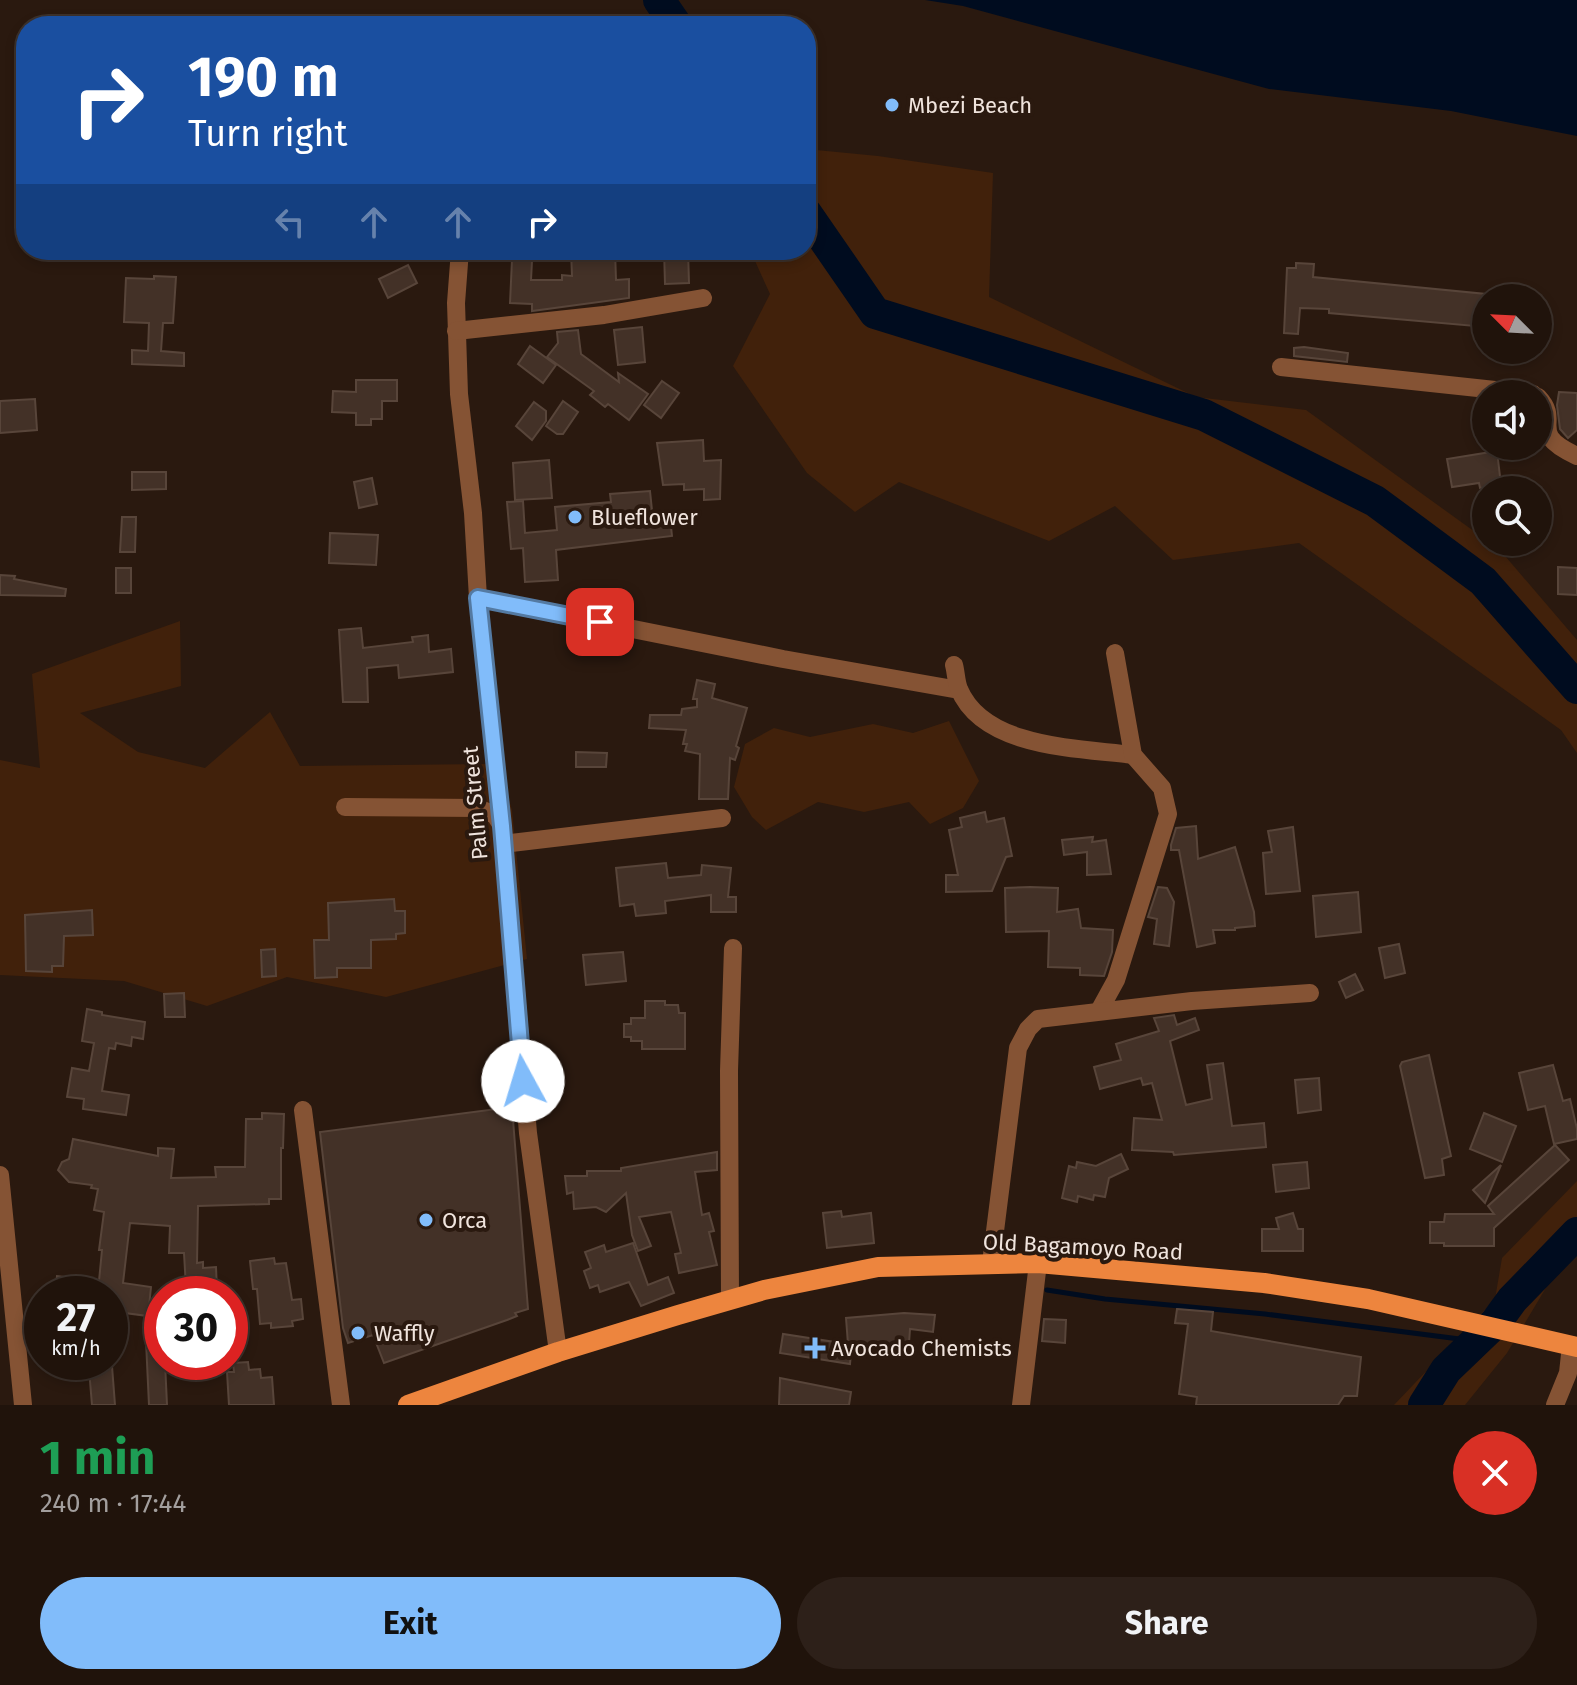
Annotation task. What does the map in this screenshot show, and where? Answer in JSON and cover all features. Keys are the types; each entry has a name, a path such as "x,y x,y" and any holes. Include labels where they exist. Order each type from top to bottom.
{"main road":[{"name":"Old Bagamoyo Road","path":"408,1405 558,1352 764,1290 878,1267 1038,1263 1264,1283 1368,1299 1574,1346"}],"street":[{"name":"Palm Street","path":"460,260 456,331 459,394 473,513 478,598 503,835 528,1133 558,1352"},
{"path":"456,331 604,315 703,298"},
{"path":"1281,367 1472,389"},
{"path":"1552,442 1577,456"},
{"path":"478,598 755,654 959,690"},
{"path":"1099,1011 1116,980 1168,814 1162,788 1133,755 1115,653"},
{"path":"954,665 959,690 976,713 1003,731 1028,741 1133,755"},
{"path":"345,807 478,808 495,815 503,835 722,818"},
{"path":"730,1300 729,1071 733,948"},
{"path":"991,1263 1018,1048 1028,1029 1038,1019 1310,993"},
{"path":"303,1110 341,1405"},
{"path":"0,1175 23,1405"},
{"path":"1021,1405 1038,1263"},
{"path":"1555,1405 1568,1373 1574,1346"}],"shaded area":[{"path":"816,150 993,173 989,297 1196,397 1306,410 1472,530 1472,556 1505,556 1577,640 1577,753 1561,730 1299,543 1173,560 1115,506 1049,541 899,482 855,512 807,473 733,366 770,294 755,260 816,260"},
{"path":"180,621 181,686 80,713 138,752 205,768 270,712 300,766 487,764 507,794 512,810 527,959 386,997 287,977 207,1006 124,981 0,975 0,760 40,768 32,674"},
{"path":"949,721 979,781 963,808 930,824 909,802 864,812 818,802 766,830 752,817 734,787 745,744 774,728 810,737 873,724 913,733"},
{"path":"1577,1181 1577,1250 1559,1266 1507,1353 1465,1405 1394,1405 1495,1299 1502,1258"}],"water":[{"path":"925,0 1577,0 1577,136 1451,111 1269,89 963,6"}],"building":[{"path":"512,260 532,261 531,280 562,280 562,275 572,276 571,260 615,260 616,280 629,279 629,298 532,311 532,304 510,303"},
{"path":"664,260 688,260 689,283 665,284"},
{"path":"1296,263 1314,264 1313,277 1472,293 1472,326 1300,308 1298,334 1284,333 1287,268 1296,268"},
{"path":"408,265 417,283 388,298 379,279"},
{"path":"154,276 176,277 173,323 163,323 161,351 184,353 184,366 132,364 132,350 148,351 149,323 124,322 126,278 154,279"},
{"path":"642,327 645,362 618,365 614,330"},
{"path":"578,330 581,354 619,382 618,373 648,394 629,420 608,404 605,407 590,395 594,391 547,357 558,343 557,332"},
{"path":"530,346 556,365 543,383 518,364"},
{"path":"1294,348 1348,353 1347,362 1294,356"},
{"path":"356,380 397,380 397,401 382,401 382,419 371,419 371,425 356,425 356,413 332,412 333,391 356,392"},
{"path":"662,381 679,393 661,418 644,405"},
{"path":"1559,392 1577,393 1577,430 1568,438 1560,429"},
{"path":"35,399 37,430 0,433 0,401"},
{"path":"563,401 578,412 563,434 557,434 546,426"},
{"path":"534,402 546,411 546,421 532,440 516,426"},
{"path":"703,440 704,461 721,460 720,499 704,500 704,489 684,490 684,484 663,485 657,443"},
{"path":"1472,455 1472,460 1498,460 1500,476 1472,476 1472,484 1452,487 1447,459"},
{"path":"549,460 552,498 515,500 513,463"},
{"path":"132,472 166,472 166,489 132,490"},
{"path":"372,478 377,504 359,508 354,482"},
{"path":"650,491 653,520 670,518 672,536 556,550 558,580 525,582 523,548 511,549 507,502 523,501 525,533 557,530 555,507 611,502 610,494"},
{"path":"122,517 136,517 135,552 120,552"},
{"path":"330,533 378,535 376,565 329,563"},
{"path":"1558,567 1577,568 1577,595 1558,594"},
{"path":"116,568 131,568 131,593 116,593"},
{"path":"0,575 66,589 65,596 0,595"},
{"path":"361,628 363,648 413,642 412,637 428,635 429,652 451,649 453,672 399,678 398,665 367,668 368,702 343,702 339,630"},
{"path":"697,680 715,684 712,698 747,708 735,760 730,758 728,799 699,799 700,754 685,751 686,730 649,728 650,715 681,715 682,709 697,707 697,699 693,699"},
{"path":"576,752 607,753 606,767 576,767"},
{"path":"985,812 987,822 1004,818 1012,856 1006,857 992,891 946,892 946,875 958,875 949,830 962,827 960,818"},
{"path":"1196,826 1198,859 1235,847 1254,912 1255,926 1213,930 1215,943 1197,947 1179,850 1171,850 1176,828"},
{"path":"1293,827 1300,891 1266,894 1263,853 1272,852 1268,831"},
{"path":"1093,837 1092,842 1106,840 1111,874 1087,875 1087,852 1064,855 1062,840"},
{"path":"666,863 668,878 701,875 702,865 731,868 728,897 736,897 736,912 711,912 711,895 665,901 666,913 636,916 634,904 620,906 616,868"},
{"path":"1158,887 1167,888 1174,902 1169,946 1154,944 1157,919 1148,917"},
{"path":"1005,888 1058,888 1057,912 1078,909 1081,928 1113,930 1112,952 1104,976 1080,975 1080,968 1048,967 1049,931 1006,932"},
{"path":"1358,892 1361,932 1316,937 1313,896"},
{"path":"394,899 395,911 405,911 405,933 396,934 396,939 371,940 371,968 337,968 337,977 315,978 314,940 329,940 328,903"},
{"path":"92,910 93,935 64,936 63,966 52,966 52,972 26,971 25,915"},
{"path":"1399,944 1405,973 1385,978 1379,948"},
{"path":"275,949 276,976 262,977 261,950"},
{"path":"623,952 626,981 586,985 583,955"},
{"path":"1355,974 1363,990 1346,998 1339,982"},
{"path":"184,993 185,1017 165,1017 164,994"},
{"path":"645,1001 665,1001 665,1005 678,1005 679,1013 685,1013 685,1049 642,1049 642,1041 624,1037 624,1024 631,1024 631,1018 645,1018"},
{"path":"87,1009 102,1012 102,1015 145,1022 143,1039 132,1037 131,1046 116,1043 115,1049 109,1048 102,1091 129,1095 126,1115 83,1109 84,1099 67,1097 72,1068 89,1071 94,1043 82,1041"},
{"path":"1174,1015 1177,1025 1195,1018 1199,1030 1170,1041 1186,1105 1212,1099 1207,1065 1223,1063 1232,1126 1264,1123 1266,1147 1174,1155 1173,1152 1132,1150 1134,1118 1162,1120 1152,1083 1143,1085 1141,1078 1100,1089 1094,1067 1121,1060 1116,1044 1159,1031 1154,1018"},
{"path":"1429,1055 1451,1156 1442,1159 1444,1175 1425,1178 1400,1066 1402,1062"},
{"path":"1553,1065 1563,1101 1570,1099 1577,1129 1577,1139 1554,1144 1545,1106 1528,1110 1519,1073"},
{"path":"1319,1078 1321,1110 1298,1113 1295,1080"},
{"name":"Orca","path":"512,1107 528,1309 515,1313 517,1316 507,1320 384,1363 373,1335 348,1343 343,1328 320,1132"},
{"path":"262,1113 284,1114 281,1199 269,1199 269,1204 198,1206 197,1263 203,1262 203,1268 216,1267 216,1276 185,1276 184,1253 169,1253 170,1226 130,1223 124,1276 99,1276 104,1212 94,1210 98,1189 91,1188 92,1185 69,1182 58,1170 62,1162 69,1159 73,1139 158,1156 158,1148 174,1149 171,1178 216,1177 215,1167 245,1167 246,1119 262,1119"},
{"path":"1484,1113 1516,1126 1502,1162 1470,1149"},
{"path":"1555,1145 1569,1160 1494,1228 1494,1246 1430,1243 1430,1222 1444,1222 1445,1214 1494,1214 1488,1206"},
{"path":"717,1152 717,1170 695,1172 702,1215 709,1213 714,1231 709,1232 717,1265 679,1273 675,1254 681,1253 671,1212 639,1217 651,1246 638,1251 632,1235 626,1193 606,1212 596,1207 574,1209 573,1192 567,1194 565,1176 587,1176 587,1171 621,1171 621,1168"},
{"path":"1121,1154 1128,1169 1109,1178 1105,1197 1094,1195 1093,1200 1078,1196 1077,1202 1062,1198 1069,1166 1076,1168 1077,1162 1096,1166"},
{"path":"1307,1162 1309,1188 1276,1192 1273,1165"},
{"path":"1501,1165 1485,1203 1473,1190"},
{"path":"841,1211 842,1217 871,1213 874,1243 827,1248 823,1213"},
{"path":"1293,1213 1298,1229 1303,1229 1303,1251 1262,1251 1262,1229 1279,1229 1276,1218"},
{"path":"633,1243 648,1285 668,1277 674,1293 641,1306 629,1282 600,1292 598,1285 590,1288 584,1271 591,1268 585,1252 604,1245 606,1252"},
{"path":"274,1258 275,1264 286,1263 292,1300 301,1299 303,1319 292,1321 293,1326 271,1328 271,1323 260,1324 257,1289 253,1289 250,1261"},
{"path":"128,1284 144,1286 144,1315 128,1313"},
{"path":"1177,1309 1213,1312 1211,1331 1361,1357 1357,1396 1344,1396 1338,1405 1196,1405 1197,1397 1179,1394 1188,1324 1175,1323"},
{"path":"904,1313 935,1315 933,1332 910,1329 908,1358 851,1353 850,1364 780,1353 783,1334 848,1344 846,1318"},
{"path":"1044,1319 1066,1320 1065,1343 1042,1341"},
{"path":"248,1362 249,1370 260,1369 261,1378 272,1377 274,1405 229,1405 227,1380 248,1380"},
{"path":"780,1378 851,1392 849,1405 779,1405"},
{"path":"90,1380 113,1380 115,1405 92,1405"},
{"path":"148,1380 166,1380 167,1405 149,1405"}],"waterway":[{"path":"659,0 670,16"},
{"path":"816,227 875,313 1204,415 1375,501 1483,581 1577,688"},
{"path":"1424,1405 1446,1370 1496,1322 1512,1300 1577,1233"},
{"path":"1047,1290 1475,1341"}],"place":[{"name":"Mbezi Beach","path":"892,105"},
{"name":"Blueflower","path":"575,517"},
{"name":"Orca","path":"426,1220"},
{"name":"Waffly","path":"358,1333"},
{"name":"Avocado Chemists","path":"815,1348"}],"route":[{"path":"523,1081 502,826 478,598 600,622"}]}
